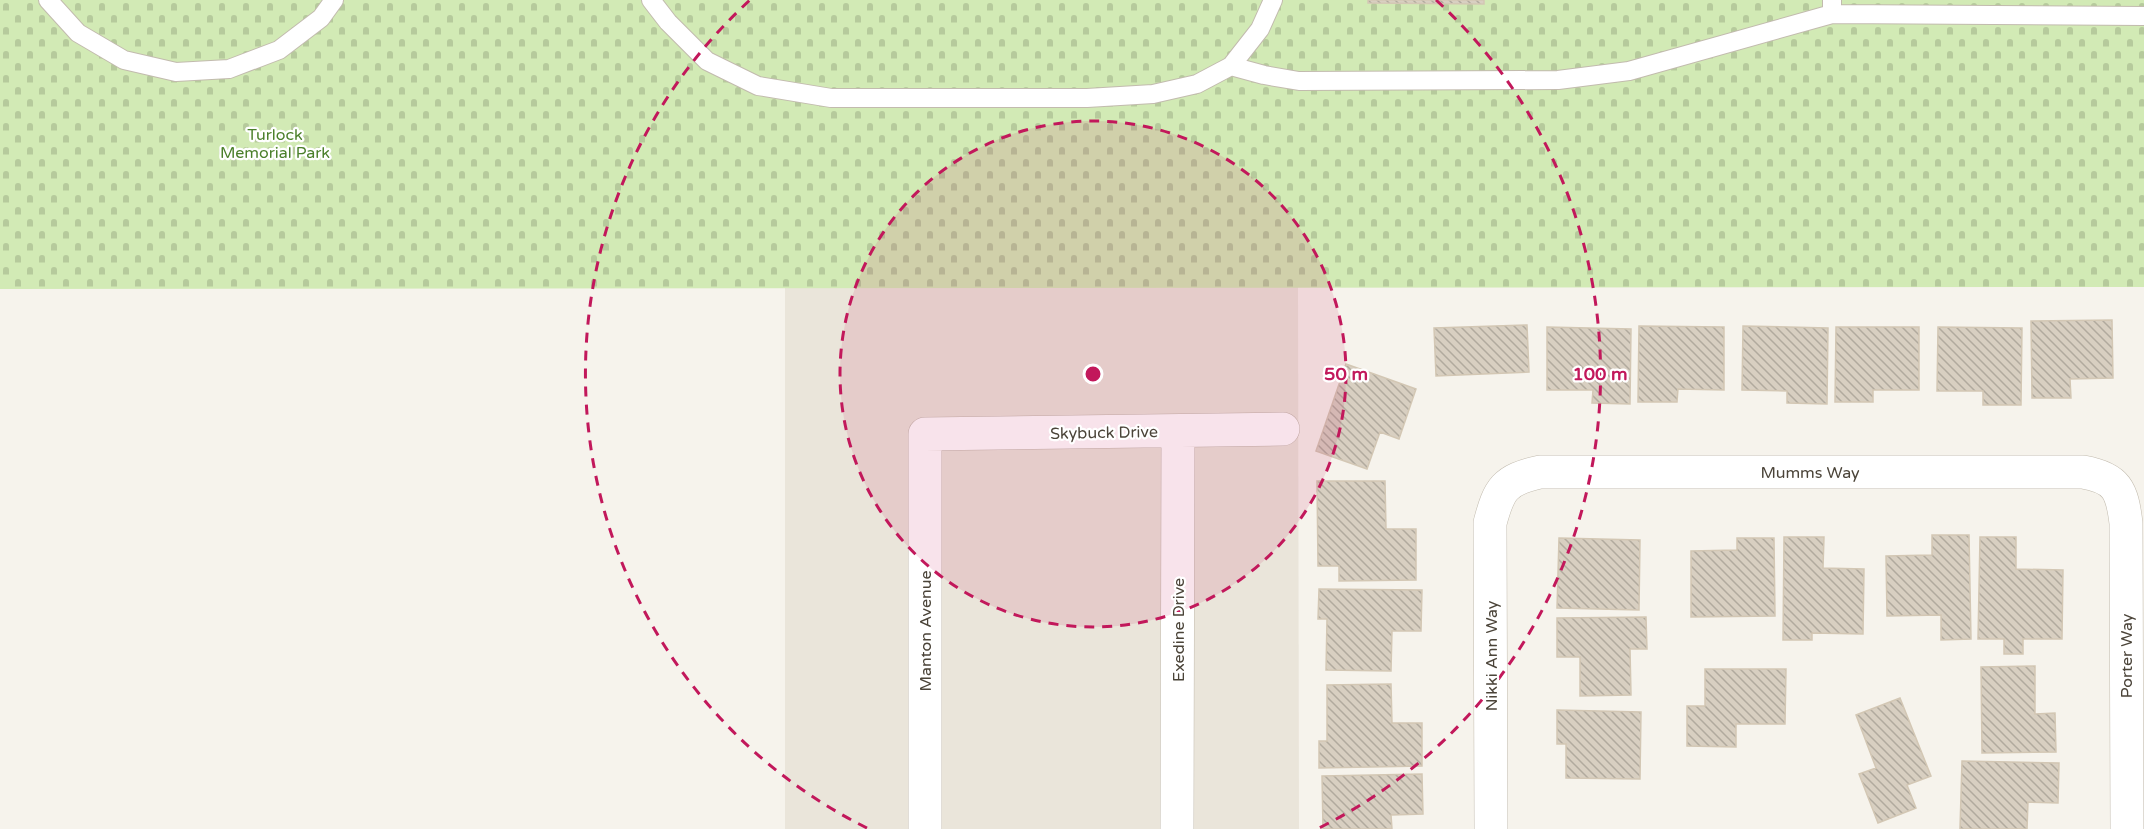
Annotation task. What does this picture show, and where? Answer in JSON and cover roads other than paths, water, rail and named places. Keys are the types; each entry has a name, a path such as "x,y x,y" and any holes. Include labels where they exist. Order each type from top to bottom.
{"street":[{"name":"Skybuck Drive","path":"925,434 1283,429"},
{"name":"Exedine Drive","path":"1177,829 1178,431"},
{"name":"Manton Avenue","path":"925,434 925,829"},
{"name":"Mumms Way","path":"1504,486 1523,476 1540,472 2083,472 2100,475 2115,485"},
{"name":"Porter Way","path":"2115,485 2124,504 2126,523 2127,829"},
{"name":"Nikki Ann Way","path":"1491,829 1490,523 1495,502 1504,486"}],"lane":[{"path":"48,0 78,33 124,60 176,72 229,69 279,50 321,18 334,0"},
{"path":"651,0 668,22 707,61 758,86 831,98 1087,98 1153,94 1197,84 1231,66 1260,29 1273,0"},
{"path":"1231,66 1299,81 1558,80 1629,71 1832,7 2144,16"}],"park label":[{"name":"Turlock Memorial Park","path":"275,143"}]}
